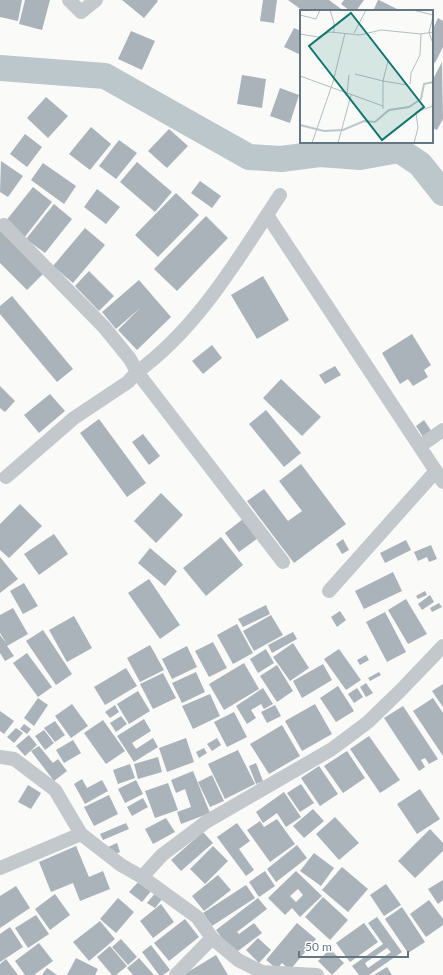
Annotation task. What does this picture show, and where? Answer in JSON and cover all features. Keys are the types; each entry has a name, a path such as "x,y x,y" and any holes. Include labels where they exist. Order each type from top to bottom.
{"street":[{"path":"69,0 81,12 96,0"},
{"path":"6,477 74,418 128,382 137,372 156,358 172,342 227,276 280,194"},
{"path":"267,215 440,476 328,590"},
{"path":"4,225 104,327 130,359 137,372 283,562"},
{"path":"420,446 443,430"},
{"path":"142,877 162,855 206,822 332,749 350,736 368,722 443,646"},
{"path":"0,757 14,759 55,790 81,834 121,865 142,877 197,917 212,938 238,960 262,972 317,975"},
{"path":"0,868 81,834"},
{"path":"176,975 212,938"}],"building":[{"path":"0,0 22,0 18,21 0,17"},
{"path":"25,0 50,0 42,30 19,24"},
{"path":"122,0 157,0 158,1 144,18"},
{"path":"263,0 277,0 274,23 260,21"},
{"path":"288,0 329,0 343,10 302,10"},
{"path":"344,0 364,0 357,10 349,10 341,4"},
{"path":"379,0 399,10 373,10"},
{"path":"438,18 443,21 443,47 435,63 433,62 433,29"},
{"path":"294,28 300,31 300,55 284,47"},
{"path":"131,31 155,41 142,70 118,59"},
{"path":"442,62 443,119 437,130 433,128 433,79"},
{"path":"242,75 266,79 262,108 237,104"},
{"path":"280,88 299,95 290,123 270,116"},
{"path":"46,97 68,116 48,138 27,118"},
{"path":"91,127 111,144 90,170 69,154"},
{"path":"169,129 188,146 167,168 148,151"},
{"path":"25,134 42,147 27,167 10,154"},
{"path":"119,140 137,153 116,179 99,166"},
{"path":"1,161 23,176 8,197 0,192"},
{"path":"137,162 172,192 155,212 120,182"},
{"path":"43,163 76,186 64,204 31,180"},
{"path":"200,181 221,196 212,208 191,193"},
{"path":"33,187 52,202 24,238 5,222"},
{"path":"97,189 120,207 106,224 84,207"},
{"path":"176,193 199,215 158,257 135,235"},
{"path":"54,204 72,219 45,253 26,239"},
{"path":"206,216 228,238 177,291 154,269"},
{"path":"0,227 45,272 27,290 0,263"},
{"path":"85,228 105,245 73,283 53,266"},
{"path":"89,271 114,296 99,311 75,286"},
{"path":"263,276 289,320 257,339 231,295"},
{"path":"139,280 171,317 137,350 118,330 140,308 116,329 102,312"},
{"path":"12,296 73,369 57,382 0,314 0,306"},
{"path":"412,334 431,365 424,370 428,377 413,386 408,379 400,384 382,353"},
{"path":"212,345 222,358 203,374 192,361"},
{"path":"335,366 341,375 325,384 319,375"},
{"path":"281,379 321,417 302,436 263,398"},
{"path":"0,386 15,401 5,412 0,408"},
{"path":"50,394 65,411 39,433 24,415"},
{"path":"266,410 301,453 284,467 249,424"},
{"path":"99,419 146,483 127,497 80,433"},
{"path":"424,420 432,432 423,437 416,426"},
{"path":"143,434 160,456 149,465 132,442"},
{"path":"301,464 346,524 294,563 247,501 264,489 288,521 302,511 279,481"},
{"path":"161,493 183,515 156,543 134,521"},
{"path":"20,504 42,526 9,558 0,550 0,524"},
{"path":"243,519 258,538 239,552 225,533"},
{"path":"54,534 68,554 39,575 24,554"},
{"path":"221,537 243,565 206,596 183,568"},
{"path":"343,539 349,550 342,554 336,544"},
{"path":"406,540 411,550 385,563 380,553"},
{"path":"431,545 437,559 429,562 427,557 418,561 414,552"},
{"path":"150,548 177,571 165,586 138,563"},
{"path":"0,557 18,579 0,593"},
{"path":"393,572 402,591 364,609 355,591"},
{"path":"149,579 180,625 160,639 128,593"},
{"path":"24,583 38,606 23,614 10,591"},
{"path":"425,591 427,595 418,599 416,596"},
{"path":"430,595 434,602 422,610 418,604"},
{"path":"406,599 427,634 408,644 388,610"},
{"path":"439,603 442,607 432,612 430,608"},
{"path":"266,605 270,614 243,627 238,619"},
{"path":"13,608 28,634 7,646 14,656 5,661 0,653 0,635 7,644 0,633 0,615"},
{"path":"340,611 346,620 337,627 331,617"},
{"path":"385,612 406,652 387,662 366,622"},
{"path":"271,615 283,635 254,651 243,631"},
{"path":"74,616 92,648 67,662 49,630"},
{"path":"237,624 253,653 233,664 217,635"},
{"path":"43,630 72,674 56,685 26,641"},
{"path":"293,632 297,639 272,653 268,645"},
{"path":"213,642 227,668 209,677 195,651"},
{"path":"293,643 309,668 290,681 273,657"},
{"path":"150,645 164,670 140,682 127,658"},
{"path":"187,646 197,667 172,679 162,659"},
{"path":"266,649 274,663 258,673 250,659"},
{"path":"339,649 361,680 346,690 324,659"},
{"path":"27,653 52,687 38,697 13,663"},
{"path":"366,655 369,660 360,665 357,660"},
{"path":"244,663 259,689 224,710 209,684"},
{"path":"323,664 332,680 302,698 293,681"},
{"path":"277,665 293,691 277,702 260,676"},
{"path":"126,668 137,686 105,705 94,687"},
{"path":"196,672 205,692 182,703 172,683"},
{"path":"379,672 381,675 370,681 368,678"},
{"path":"163,673 176,698 153,709 140,684"},
{"path":"366,683 373,693 366,697 360,687"},
{"path":"443,684 443,707 432,691"},
{"path":"338,686 354,711 336,722 320,698"},
{"path":"263,688 273,704 264,709 261,704 251,710 256,718 247,724 236,706"},
{"path":"357,688 363,697 354,703 348,694"},
{"path":"138,691 150,711 129,724 117,704"},
{"path":"210,694 220,716 193,729 182,706"},
{"path":"38,698 48,705 34,726 24,718"},
{"path":"433,698 443,713 443,756 413,711"},
{"path":"72,704 88,726 71,738 55,716"},
{"path":"315,704 332,734 302,751 285,721"},
{"path":"115,705 119,712 110,718 105,712"},
{"path":"275,705 281,716 267,723 261,712"},
{"path":"403,706 438,759 429,764 425,758 421,760 425,767 419,771 384,718"},
{"path":"0,711 14,721 4,734 0,731"},
{"path":"234,712 247,737 227,747 214,722"},
{"path":"121,716 127,724 116,732 110,723"},
{"path":"144,719 151,731 132,743 136,749 153,738 158,747 134,762 117,736"},
{"path":"103,720 125,751 106,764 84,733"},
{"path":"55,721 65,735 55,742 44,728"},
{"path":"24,724 31,729 27,734 20,729"},
{"path":"282,725 300,756 269,774 250,744"},
{"path":"16,728 23,733 14,743 7,737"},
{"path":"44,730 54,743 45,750 35,736"},
{"path":"29,735 37,745 25,756 16,746"},
{"path":"369,736 400,780 380,793 350,749"},
{"path":"186,738 194,762 167,772 159,748"},
{"path":"217,738 221,745 212,751 207,744"},
{"path":"73,740 81,753 64,763 56,750"},
{"path":"39,746 53,763 58,759 67,771 54,781 31,751"},
{"path":"204,748 207,753 199,758 196,752"},
{"path":"238,750 255,784 225,799 208,764"},
{"path":"347,751 365,778 343,793 324,766"},
{"path":"158,757 162,772 138,779 134,764"},
{"path":"256,763 263,781 256,784 249,766"},
{"path":"130,764 135,778 118,784 113,770"},
{"path":"319,766 338,794 320,806 301,778"},
{"path":"193,771 210,813 181,824 177,812 191,807 185,789 176,793 171,780"},
{"path":"212,775 224,801 210,807 198,782"},
{"path":"82,779 87,788 102,780 108,791 85,804 74,784"},
{"path":"136,780 143,794 125,803 118,789"},
{"path":"168,783 178,810 155,818 145,791"},
{"path":"301,784 314,803 300,812 287,793"},
{"path":"28,785 41,793 31,809 18,802"},
{"path":"420,789 440,819 417,834 397,804"},
{"path":"284,792 301,817 286,827 277,813 263,823 256,812"},
{"path":"109,795 118,814 94,826 84,807"},
{"path":"143,798 148,807 132,816 127,807"},
{"path":"313,809 324,821 304,838 293,826"},
{"path":"335,817 359,843 339,860 316,834"},
{"path":"166,818 175,832 153,844 145,829"},
{"path":"277,819 295,844 270,862 247,830 260,821 264,827"},
{"path":"126,823 129,829 103,840 100,834"},
{"path":"237,823 250,841 239,849 254,870 246,876 217,837"},
{"path":"430,829 443,843 443,851 415,878 398,861"},
{"path":"203,832 213,843 181,871 171,860"},
{"path":"117,843 120,852 111,856 108,847"},
{"path":"297,845 307,858 276,882 267,869"},
{"path":"76,846 89,877 103,871 110,889 80,901 73,883 51,892 39,862"},
{"path":"213,846 228,861 205,884 190,869"},
{"path":"314,853 334,868 321,886 300,871"},
{"path":"342,867 368,889 348,912 322,890"},
{"path":"265,871 275,886 259,897 249,882"},
{"path":"296,871 322,896 300,917 292,908 285,915 268,898","holes":["298,889 303,895 296,902 290,896"]},
{"path":"218,875 231,890 204,911 192,896"},
{"path":"140,880 152,890 142,902 129,892"},
{"path":"443,880 443,900 438,904 428,889"},
{"path":"386,884 401,905 384,916 370,895"},
{"path":"246,885 255,898 212,926 203,913"},
{"path":"16,886 30,908 0,928 0,896"},
{"path":"156,892 163,898 155,908 147,903"},
{"path":"55,894 70,915 50,930 35,909"},
{"path":"323,897 348,920 330,940 305,917"},
{"path":"118,898 134,912 116,933 100,919"},
{"path":"258,898 267,909 237,932 239,934 254,923 262,933 234,954 216,930"},
{"path":"429,900 443,919 443,925 426,937 410,914"},
{"path":"161,904 174,922 153,938 140,921"},
{"path":"402,907 425,942 408,953 385,919"},
{"path":"36,915 49,934 28,948 15,928"},
{"path":"377,917 402,952 369,975 359,975 352,966 383,944 368,923","holes":["387,948 391,952 368,968 365,963"]},
{"path":"185,919 199,937 169,961 154,943"},
{"path":"100,921 115,939 89,961 73,942"},
{"path":"297,923 316,939 290,970 282,963 277,969 266,960"},
{"path":"364,923 378,942 350,962 336,943"},
{"path":"10,927 23,947 0,962 0,934"},
{"path":"258,938 271,950 259,963 246,950"},
{"path":"121,939 137,957 128,965 112,947"},
{"path":"39,943 53,961 34,975 25,975 15,961"},
{"path":"151,945 170,970 163,975 159,975 142,952"},
{"path":"110,946 127,966 116,975 112,975 97,957"},
{"path":"330,949 344,963 332,975 318,961"},
{"path":"216,955 228,975 183,975"},
{"path":"76,958 98,969 95,975 67,975"},
{"path":"139,958 154,975 133,975 127,968"},
{"path":"6,959 18,975 0,975 0,964"},
{"path":"387,967 392,975 374,975"},
{"path":"47,968 57,975 42,975"}],"waterway":[{"path":"0,68 105,76 249,157 281,159 320,154 360,157 399,150 420,164 443,193"}]}
